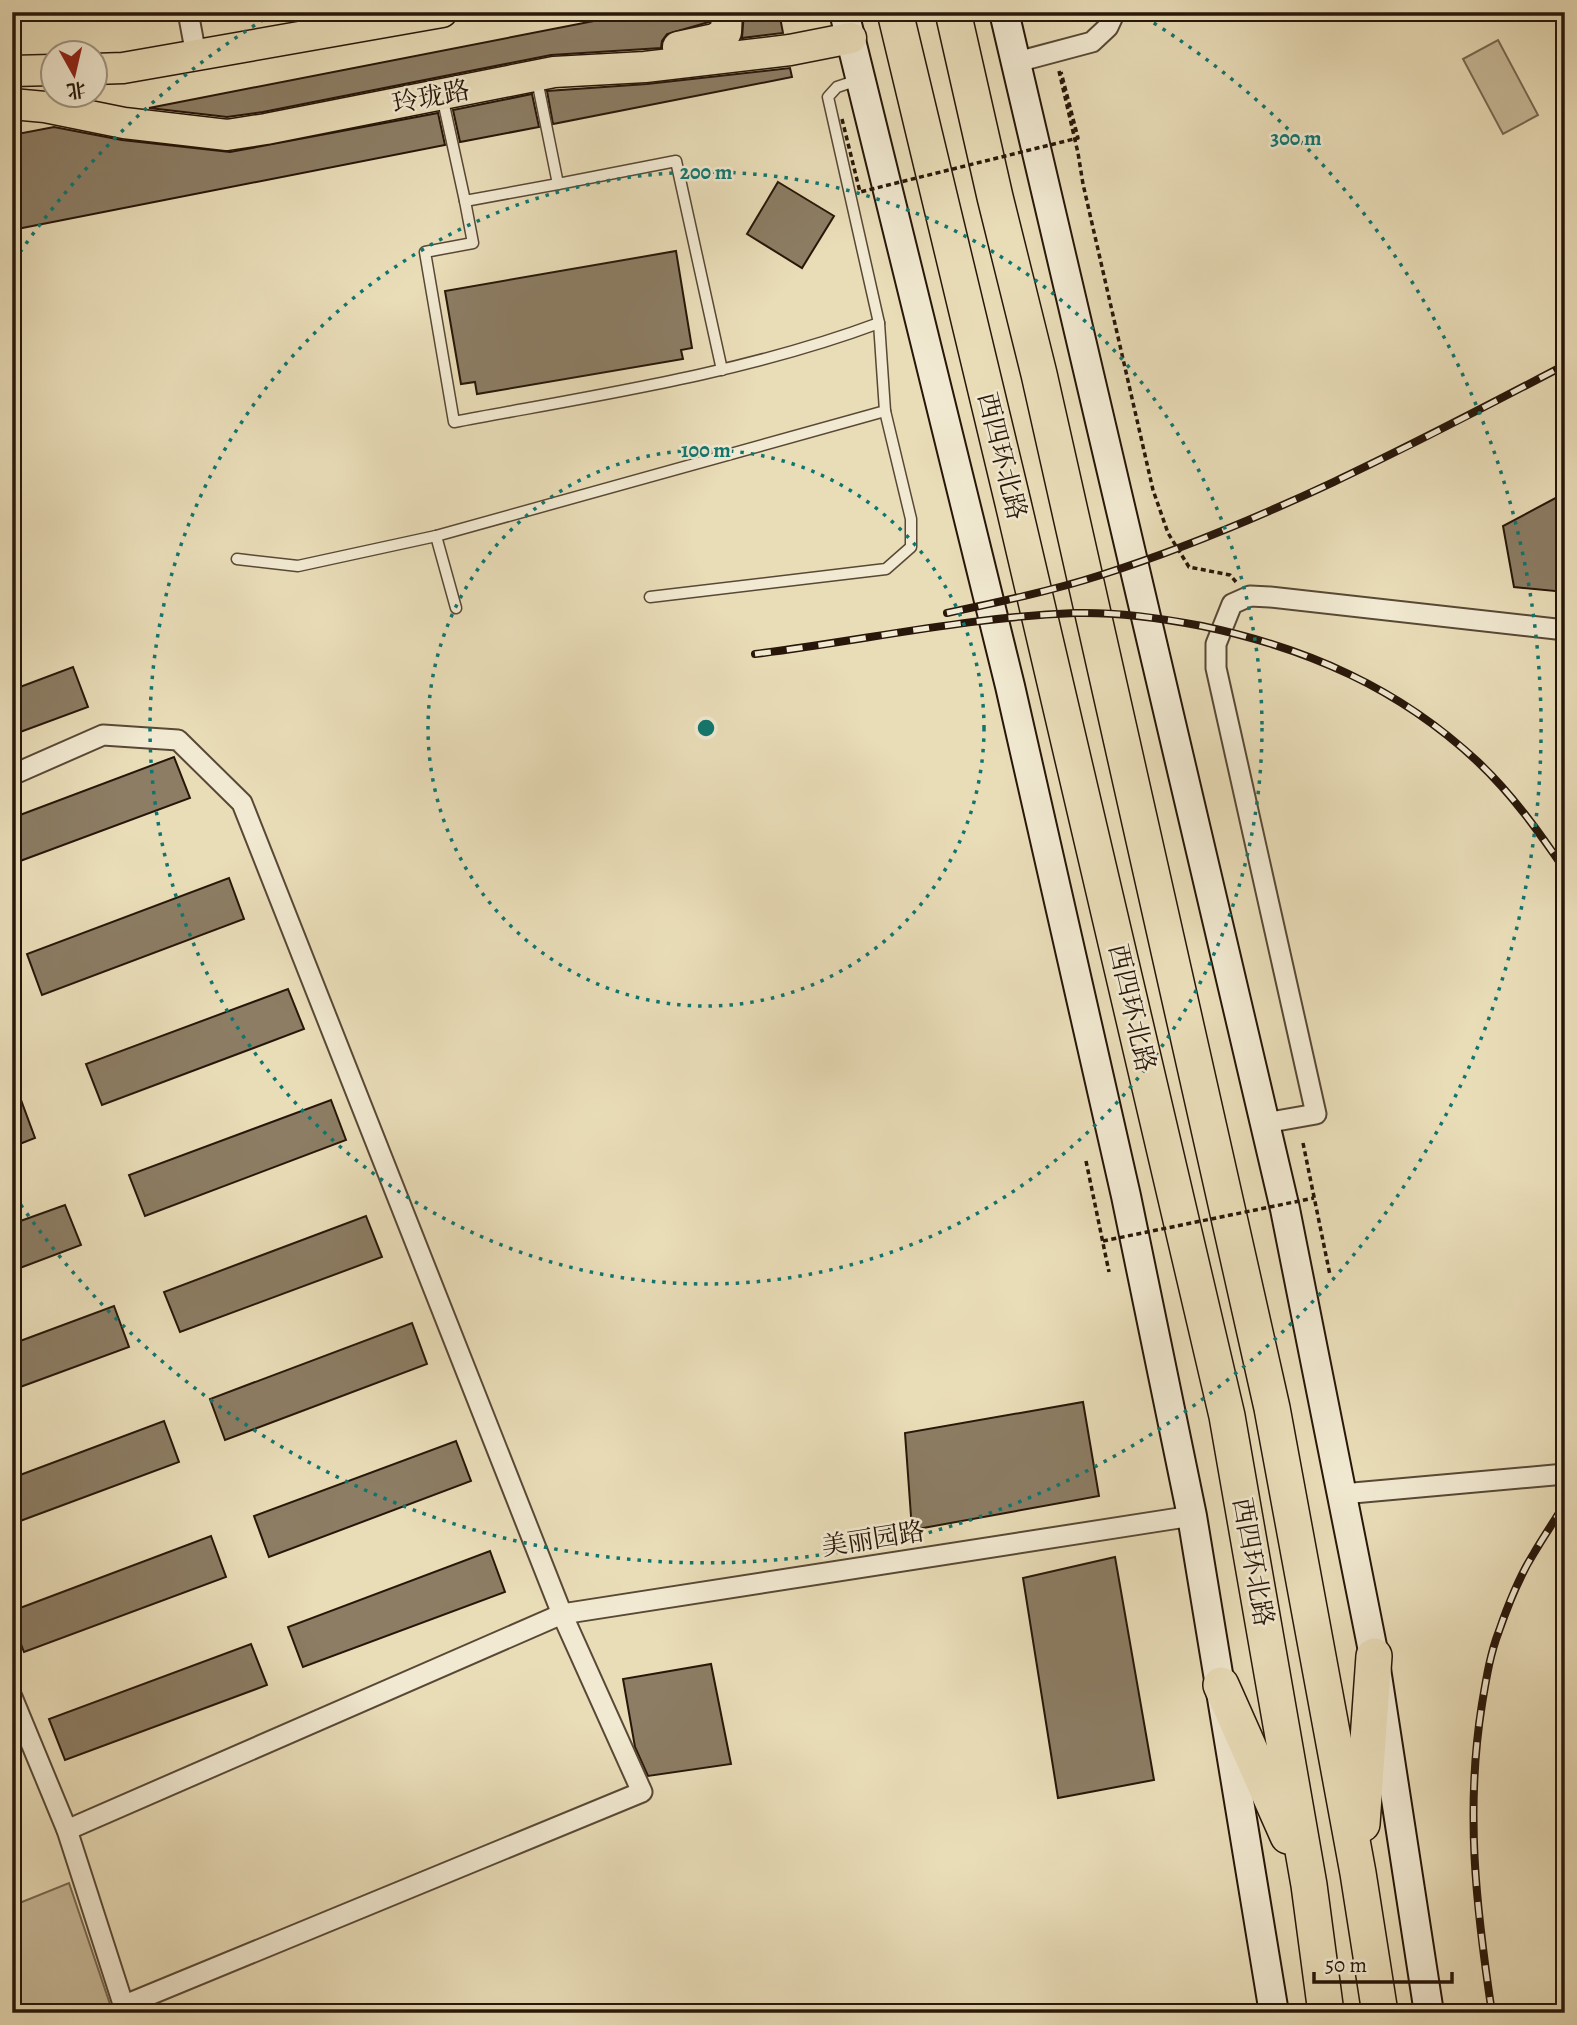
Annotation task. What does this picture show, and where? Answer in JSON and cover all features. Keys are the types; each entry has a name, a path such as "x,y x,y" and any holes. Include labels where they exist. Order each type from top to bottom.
{"highway":[{"name":"西四环北路","path":"895,12 1017,516 1227,1416 1310,1885 1326,2013"},
{"name":"西四环北路","path":"953,12 1048,413 1269,1395 1358,1873 1380,2013"},
{"path":"1358,1873 1374,1656"},
{"path":"1221,1685 1310,1885"}],"main road":[{"path":"108,69 442,12"},
{"path":"545,74 715,39 726,32 727,12"},
{"name":"玲珑路","path":"13,102 124,123 227,135 545,74 671,64 790,50 847,25"},
{"path":"12,71 38,70"}],"street":[{"path":"188,12 196,55"},
{"path":"1004,12 1285,1209 1374,1656 1429,2013"},
{"path":"1017,62 1092,43 1108,27 1115,12"},
{"name":"西四环北路","path":"847,25 1013,700 1126,1196 1192,1516 1275,2013"},
{"path":"1265,1123 1316,1114 1216,668 1216,644 1232,604 1250,596 1565,630"},
{"path":"12,775 103,735 178,740 242,803 562,1614 642,1791 125,2009 66,1830 12,1697"},
{"path":"1342,1494 1565,1474"},
{"name":"美丽园路","path":"66,1830 562,1614 1192,1516"}],"lane":[{"path":"545,74 558,184"},
{"path":"650,597 886,569 911,547 911,519 885,411 879,323 828,97 837,87 860,79"},
{"path":"442,94 472,243 425,252 454,422 722,370 834,340 879,323"},
{"path":"465,201 676,161 722,370"},
{"path":"237,559 298,566 436,536 885,411"},
{"path":"436,536 456,608"}],"path":[{"path":"1048,54 1058,64 1149,477 1168,533 1189,567 1230,575 1250,596"},
{"path":"842,119 860,192 1077,138 1061,72"},
{"path":"1303,1143 1330,1275"},
{"path":"1086,1161 1109,1272"},
{"path":"1103,1241 1314,1198"}],"shaded area":[{"path":"1498,40 1538,115 1503,134 1463,59"},
{"path":"69,1883 113,2013 12,2013 12,1906"}],"building":[{"path":"640,12 709,12 709,22 667,34 661,48 551,55 263,112 227,117 149,108"},
{"path":"744,12 779,12 783,33 742,38"},
{"path":"790,68 792,77 553,124 547,91 647,84"},
{"path":"532,94 539,127 460,142 453,110"},
{"path":"438,113 445,145 12,230 12,135 54,127 122,140 230,152"},
{"path":"778,182 834,216 802,268 747,234"},
{"path":"676,251 692,348 681,350 683,359 477,394 475,382 461,384 445,291"},
{"path":"1565,493 1565,592 1514,587 1503,526"},
{"path":"73,667 88,707 12,735 12,690"},
{"path":"174,757 190,798 12,864 12,818"},
{"path":"229,878 244,919 42,995 27,954"},
{"path":"288,989 304,1029 102,1105 86,1064"},
{"path":"14,1081 35,1138 12,1147 12,1082"},
{"path":"331,1100 346,1140 145,1216 129,1175"},
{"path":"65,1205 81,1245 12,1271 12,1224"},
{"path":"366,1216 382,1257 180,1332 164,1292"},
{"path":"114,1306 129,1347 12,1390 12,1344"},
{"path":"412,1323 427,1364 225,1440 210,1399"},
{"path":"1083,1402 1099,1496 912,1530 905,1433"},
{"path":"164,1421 179,1462 12,1524 12,1478"},
{"path":"456,1441 471,1481 269,1557 254,1516"},
{"path":"211,1536 226,1577 24,1652 12,1621 12,1611"},
{"path":"490,1551 505,1592 303,1667 288,1627"},
{"path":"1115,1557 1154,1780 1058,1798 1023,1578"},
{"path":"251,1644 267,1685 65,1760 49,1719"},
{"path":"711,1664 731,1764 648,1776 635,1747 623,1679"}],"railway":[{"path":"947,613 1082,581 1221,531 1338,480 1565,365"},
{"path":"755,654 955,624 1075,613 1155,618 1241,635 1315,659 1350,674 1384,692 1448,736 1502,787 1565,870"},
{"path":"1492,2013 1477,1897 1473,1820 1482,1704 1493,1649 1510,1601 1529,1562 1565,1503"}]}
